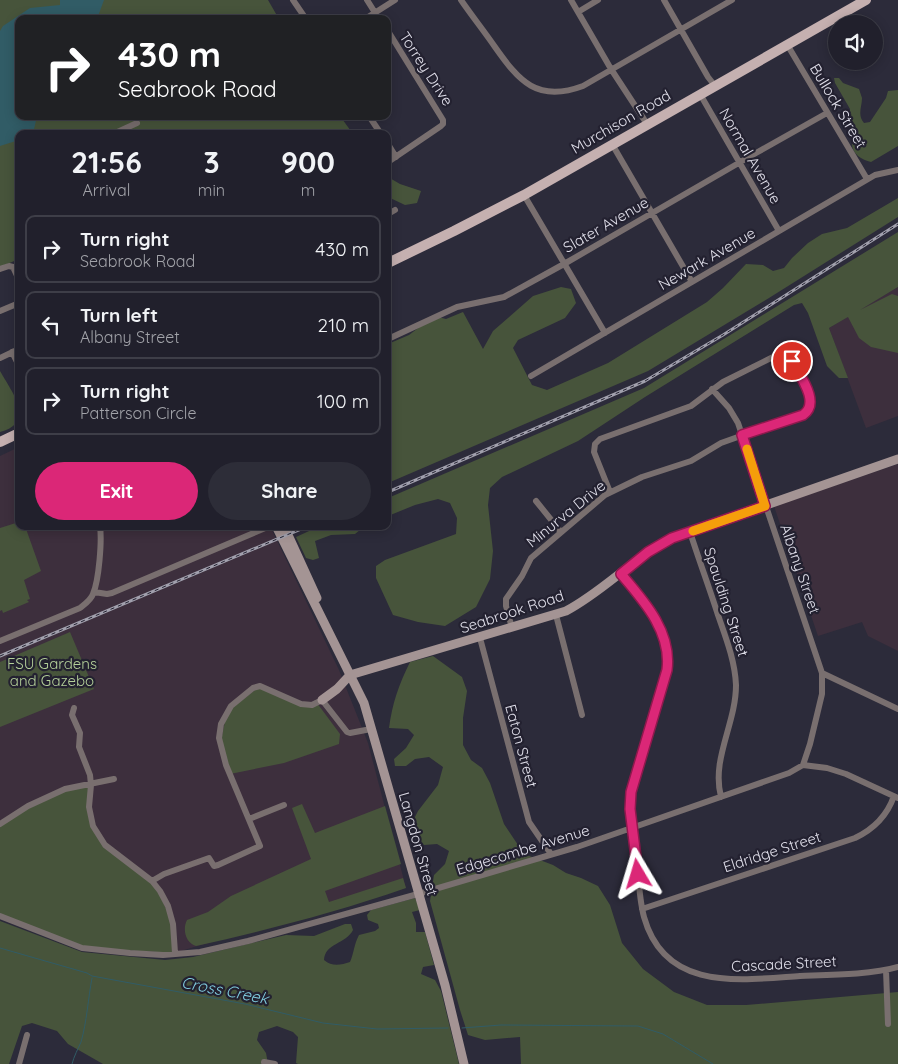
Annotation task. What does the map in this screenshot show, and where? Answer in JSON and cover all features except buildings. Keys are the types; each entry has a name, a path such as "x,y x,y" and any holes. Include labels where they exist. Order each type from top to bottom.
{"main road":[{"name":"Murchison Road","path":"391,261 524,195 866,0"},
{"path":"0,442 15,435"}],"street":[{"path":"293,0 303,15"},
{"path":"367,0 377,15"},
{"path":"371,15 395,0"},
{"path":"461,0 514,73 530,86 550,91 574,90 583,86 732,0"},
{"path":"571,0 611,69 647,124"},
{"path":"578,12 598,0"},
{"path":"664,0 715,86"},
{"name":"Torrey Drive","path":"391,36 443,120 441,126 396,157"},
{"name":"Bullock Street","path":"788,46 867,179"},
{"name":"Normal Avenue","path":"700,94 779,231"},
{"name":"Slater Avenue","path":"391,337 457,306 504,297 828,113"},
{"path":"127,130 138,123"},
{"path":"612,144 692,282"},
{"path":"391,149 396,157 391,160"},
{"name":"Newark Avenue","path":"531,376 867,179 882,173 898,170"},
{"path":"524,195 605,333"},
{"path":"391,212 395,210"},
{"path":"0,269 9,266 13,267 15,271"},
{"path":"0,311 15,304"},
{"path":"0,356 15,351"},
{"name":"Minurva Drive","path":"512,628 506,606 507,596 522,576 531,558 610,492 642,477 691,461 712,448 742,435 803,415 808,411 811,404 810,398 792,361 785,355 775,356 723,382 712,390"},
{"path":"610,492 594,452 598,441 691,406 712,390"},
{"name":"Albany Street","path":"712,390 729,408 742,435 822,673 822,694 803,765"},
{"name":"Seabrook Road","path":"322,700 337,689 350,675 556,615 582,603 660,545 690,532 898,459"},
{"path":"536,501 561,532"},
{"path":"0,641 80,608 87,602 94,592 100,530"},
{"path":"94,592 112,593 261,530"},
{"name":"Langdon Street","path":"278,530 364,703 454,1014 464,1064"},
{"name":"Langdon Street","path":"286,530 322,609 331,636"},
{"name":"Spaulding Street","path":"690,532 731,653 735,676 733,710 719,763 718,784 721,798"},
{"name":"Cascade Street","path":"621,574 646,604 661,630 666,643 668,660 667,670 632,785 630,802 642,909 650,933 665,954 683,967 707,976 738,980 886,970 898,967"},
{"path":"556,615 582,715"},
{"name":"Eaton Street","path":"480,638 529,822 552,854"},
{"path":"822,673 898,709"},
{"path":"152,881 164,874 209,858 214,866 218,865 260,846 226,765 220,744 221,724 231,706 253,688 260,686 301,704 312,705 322,700 347,732 371,729"},
{"path":"74,708 72,715 80,733 79,747 90,775 90,817 96,833 111,850 152,881 165,900 173,924 175,954"},
{"path":"803,765 827,768 840,772 896,797"},
{"name":"Edgecombe Avenue","path":"0,916 82,948 130,953 175,954 200,952 248,942 552,854 721,798 789,773 803,765"},
{"path":"0,824 28,806 54,794 76,786 91,785 114,779"},
{"name":"Eldridge Street","path":"642,909 855,838 873,827 896,797"},
{"path":"249,819 284,805"},
{"path":"886,970 888,1024"},
{"path":"19,1064 27,1035"},
{"path":"264,1062 275,1064"}],"shaded area":[{"path":"60,0 104,0 98,15 20,15 30,8 60,5"},
{"path":"15,18 15,120 36,120 34,130 15,130 15,141 0,146 0,31 3,26"},
{"path":"898,287 898,416 866,428 829,328"},
{"path":"15,449 15,530 272,530 339,670 368,743 406,888 175,953 0,918 0,456"},
{"path":"898,464 898,651 868,636 862,622 818,636 774,506"}],"green space":[{"path":"0,0 268,0 277,15 15,15 15,120 343,120 350,130 15,130 15,261 0,267"},
{"path":"834,78 839,78 843,83 859,89 862,98 860,111 864,123 870,122 886,98 888,91 898,90 898,146 871,162 864,160 856,154 852,148 854,132 850,109"},
{"path":"391,179 421,191 417,203 405,205 391,198"},
{"path":"898,198 898,217 648,371 391,482 391,343 409,335 434,316 446,319 463,312 483,349 493,331 533,296 561,287 571,289 576,303 565,318 518,340 513,348 532,385 547,390 608,363 707,302 746,264 763,265 773,271 784,268 808,243 822,234 847,228"},
{"path":"898,232 898,287 860,310 892,294 898,296 898,353 871,347 859,338 848,317 829,328 848,378 839,378 827,366 808,313 802,303 794,305 645,397 578,441 502,477 490,488 488,505 493,551 490,579 476,607 445,626 418,622 393,615 376,578 376,566 385,560 456,534 457,518 450,503 438,499 415,505 391,515 391,497 644,388"},
{"path":"0,371 15,396 15,423 0,432"},
{"path":"15,523 15,530 26,530 41,571 24,580 30,599 27,600 29,602 3,613 2,610 0,611 0,528"},
{"path":"311,530 360,530 355,534 331,535 315,541 319,558 313,560 306,558 296,537"},
{"name":"FSU Gardens and Gazebo","path":"70,632 94,689 0,727 0,662"},
{"path":"433,656 462,677 467,691 463,718 463,745 471,760 482,768 490,783 504,824 524,854 598,886 610,905 622,943 643,969 674,992 707,1005 746,1005 898,992 898,1064 521,1064 520,1037 485,1040 468,1035 430,901 434,875 445,864 449,851 437,844 424,845 418,837 414,819 438,785 443,767 429,757 415,759 406,766 395,766 394,759 406,748 414,735 408,729 389,728 396,694 410,662"},
{"path":"260,686 301,704 317,703 340,734 339,744 284,763 230,774 220,745 227,712"},
{"path":"91,785 89,807 99,837 154,883 172,921 175,953 82,948 0,916 0,824 54,794"},
{"path":"302,804 315,833 385,806 401,864 325,891 329,902 403,878 406,888 328,913 276,927 196,946 190,942 185,932 187,920 208,912 231,896 311,859 292,808"},
{"path":"415,898 420,910 412,912 416,923 416,932 425,932 434,965 423,967 421,974 435,980 441,991 459,1064 298,1064 296,1063 298,1037 293,1032 277,1026 259,1032 257,1040 266,1053 268,1064 103,1064 68,1044 57,1031 32,1023 22,1026 9,1064 0,1064 0,921 82,952 165,960 193,957 286,935 314,936 345,924 351,924 353,930 350,935 325,954 324,960 330,964 337,965 350,962 359,935 375,931 379,928 378,924 368,920 367,915 371,910"}],"waterway":[{"name":"Cross Creek","path":"0,948 92,976 245,1004 323,1023 377,1029 448,1028"},
{"path":"72,1064 83,1034 92,978"},
{"name":"Cross Creek","path":"462,1028 501,1025 638,1026 663,1034 713,1064"}],"railway":[{"path":"391,491 645,381 723,335 898,224"},
{"path":"0,656 299,530"}],"slow traffic":[{"path":"693,531 765,506 747,449"}],"route":[{"path":"638,874 630,809 631,792 667,670 668,660 666,643 661,630 646,604 621,574 648,552 672,538 765,506 742,435 803,415 808,411 811,401 792,361"}]}
